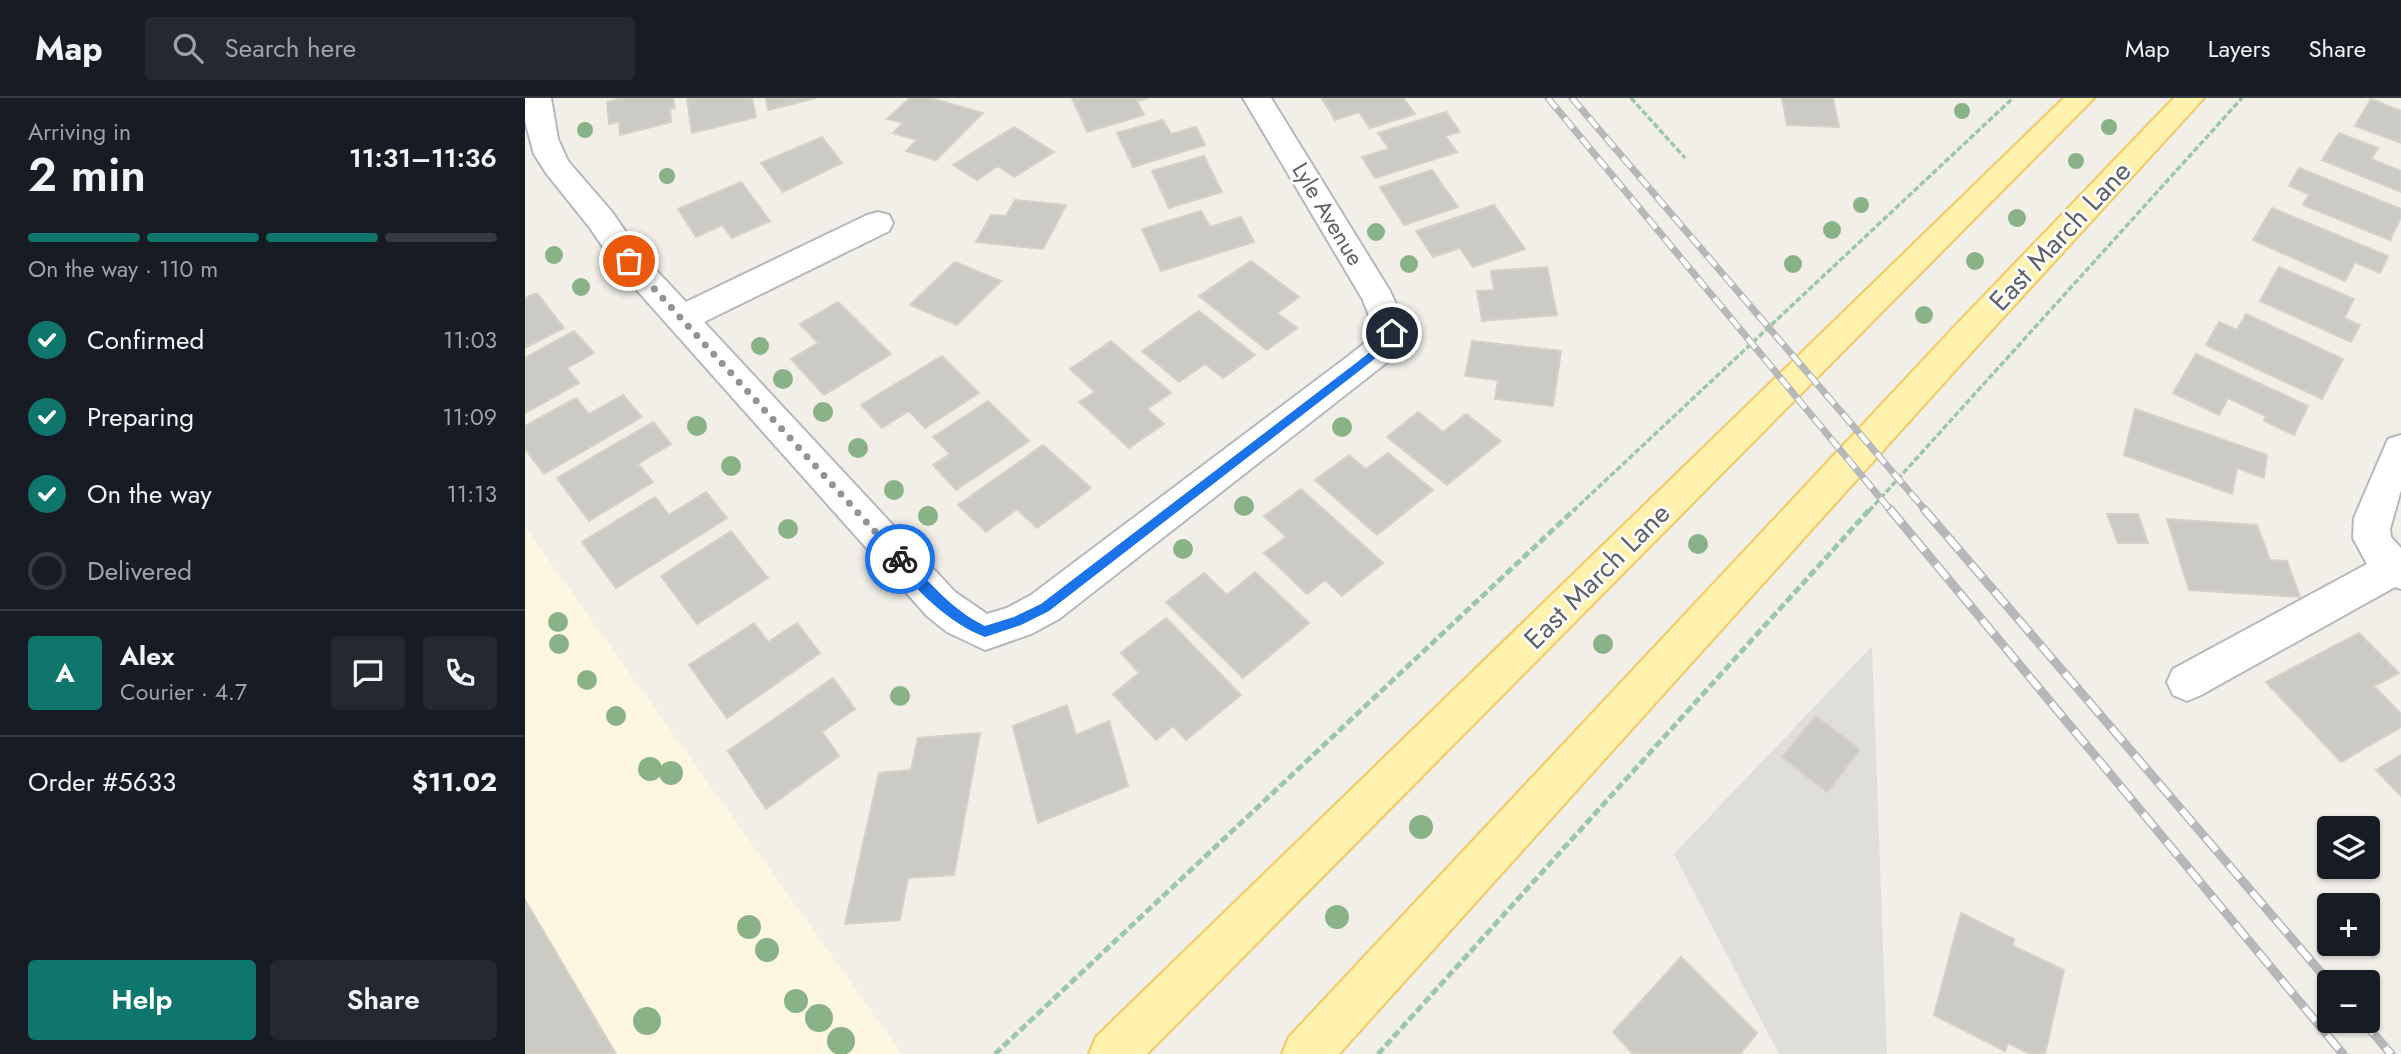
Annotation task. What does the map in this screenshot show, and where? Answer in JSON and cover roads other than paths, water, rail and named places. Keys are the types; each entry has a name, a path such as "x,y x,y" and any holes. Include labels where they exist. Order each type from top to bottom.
{"main road":[{"name":"East March Lane","path":"1114,1054 2080,98"},
{"name":"East March Lane","path":"1306,1054 1957,345 2190,98"}],"street":[{"path":"537,98 543,140 557,170 601,220 629,261 681,320 878,223"},
{"name":"Lyle Avenue","path":"681,320 941,604 961,620 985,632 1017,622 1045,607 1359,366 1378,351 1392,333 1379,299 1257,98"},
{"path":"2187,682 2390,559 2371,524 2401,449"}],"railway":[{"path":"1548,98 1891,511"},
{"path":"1572,98 1926,511"},
{"path":"1890,509 2343,1054"},
{"path":"1924,509 2319,970"},
{"path":"2373,1033 2391,1054"}]}
